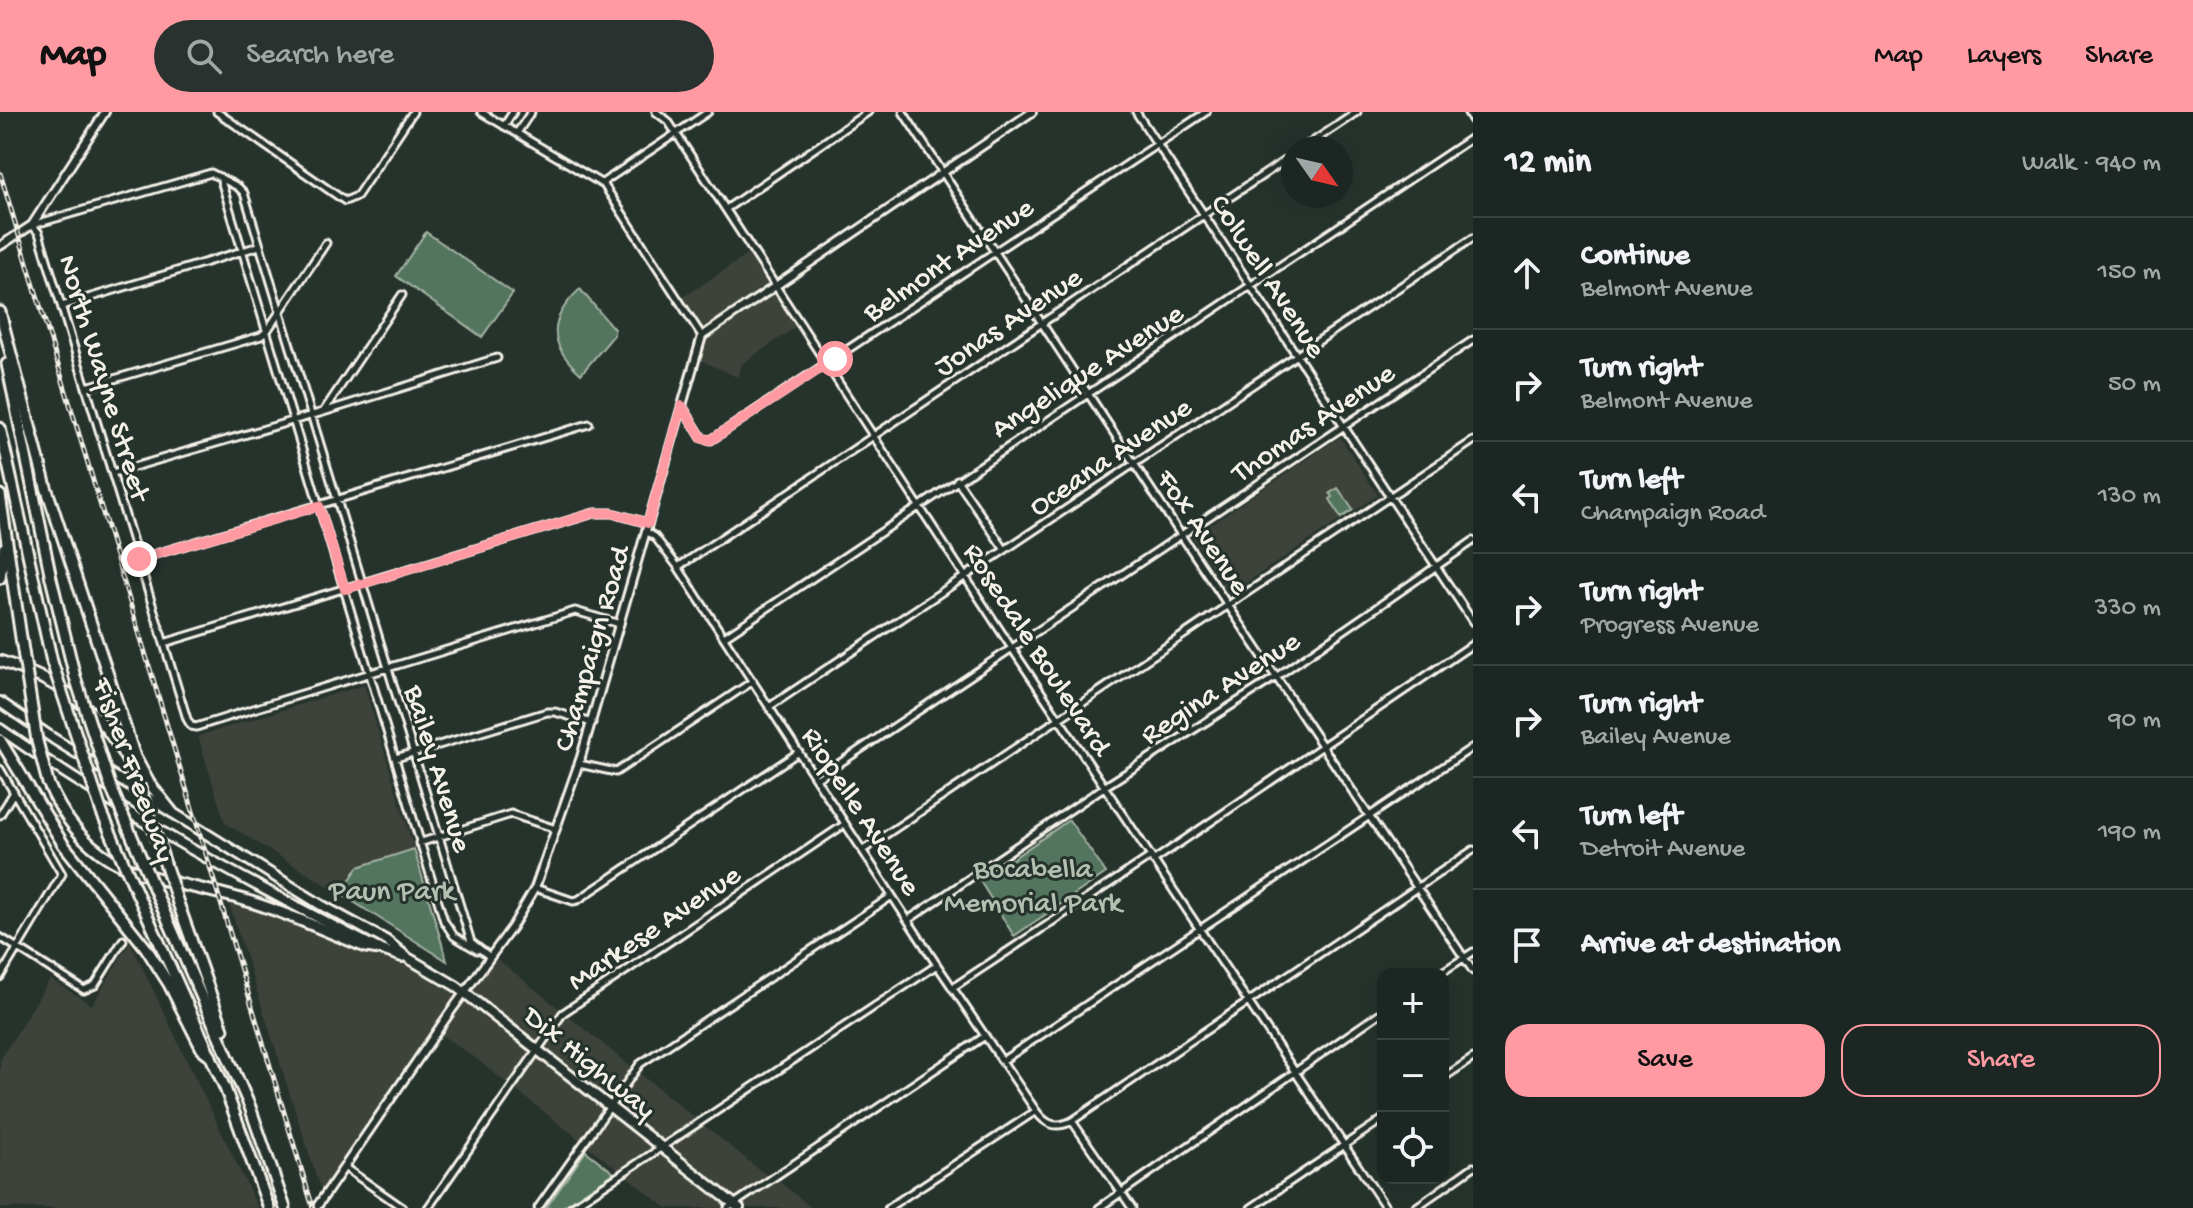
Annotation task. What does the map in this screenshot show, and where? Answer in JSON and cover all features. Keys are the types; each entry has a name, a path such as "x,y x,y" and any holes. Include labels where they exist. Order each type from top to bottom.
{"highway":[{"path":"0,312 42,475 135,757 149,783 172,812"},
{"name":"Fisher Freeway","path":"0,328 51,578 75,677 110,785 260,1132 285,1208"},
{"name":"Fisher Freeway","path":"0,428 52,662 102,813 211,1056 246,1140 269,1208"},
{"path":"0,495 37,741 48,783 60,808 79,834 116,863 164,882 217,892 266,906 366,947 379,949"},
{"path":"0,578 4,524"},
{"path":"0,661 41,676 67,691 92,711 117,742 139,785 227,1039 228,1056"},
{"path":"0,740 63,844 146,948 169,984 202,1049 211,1056"}],"main road":[{"name":"Dix Highway","path":"0,702 54,739 321,905 387,941 408,958 465,993 734,1207"},
{"name":"Dix Highway","path":"0,729 51,765 203,857 379,949 408,958"}],"street":[{"path":"32,225 105,112"},
{"path":"217,112 340,199 349,200 357,196 413,112"},
{"path":"481,112 602,183 702,336 1032,112"},
{"path":"504,126 513,112"},
{"path":"517,133 531,112"},
{"name":"Rosedale Boulevard","path":"656,112 668,121 1151,859 1386,1208"},
{"path":"602,183 708,112"},
{"path":"726,209 868,112"},
{"name":"Fox Avenue","path":"903,112 1473,971"},
{"name":"Colwell Avenue","path":"1136,112 1473,622"},
{"name":"Belmont Avenue","path":"682,406 702,438 711,440 1206,112"},
{"path":"1321,136 1357,112"},
{"path":"1468,112 1473,120"},
{"name":"Angelique Avenue","path":"724,637 1473,137"},
{"name":"Jonas Avenue","path":"678,567 1281,163"},
{"path":"1,245 32,225 208,173 220,176"},
{"name":"Bailey Avenue","path":"220,176 244,193 471,942 490,957"},
{"name":"Bailey Avenue","path":"220,176 447,928 464,943 490,957"},
{"name":"North Wayne Street","path":"32,225 39,233 191,726 370,673"},
{"name":"Oceana Avenue","path":"769,707 1473,238"},
{"path":"87,387 261,336 326,243"},
{"path":"62,306 259,246"},
{"path":"323,412 402,295"},
{"name":"Champaign Road","path":"316,1208 535,888 592,723 702,336"},
{"name":"Thomas Avenue","path":"816,779 1473,340"},
{"path":"113,473 497,358"},
{"path":"139,559 589,424"},
{"path":"863,850 1473,441"},
{"path":"957,480 1005,550"},
{"path":"164,643 594,513 612,513 648,523"},
{"name":"Riopelle Avenue","path":"647,532 655,537 678,567 952,988 1036,1111"},
{"name":"Regina Avenue","path":"908,920 1104,787 1276,677 1473,541"},
{"path":"370,673 575,611 621,624"},
{"path":"952,988 1473,644"},
{"path":"579,764 616,772 753,681"},
{"path":"396,758 547,712 592,723"},
{"path":"1002,1061 1473,747"},
{"path":"535,888 578,900 799,752"},
{"path":"0,769 62,874 0,977"},
{"path":"0,815 14,792"},
{"path":"419,843 511,814 556,829"},
{"name":"Markese Avenue","path":"428,1208 569,1009 845,824"},
{"path":"888,1208 1036,1111 1050,1125 1060,1126 1072,1121 1473,850"},
{"path":"538,1208 640,1064 892,896"},
{"path":"0,937 80,988 88,989 95,985 123,940"},
{"path":"1448,968 1473,952"},
{"path":"570,1208 937,965"},
{"path":"1099,1208 1377,1015"},
{"path":"734,1207 985,1036"},
{"path":"1449,1074 1473,1058"},
{"path":"1072,1121 1132,1208"},
{"path":"1251,1208 1377,1123"},
{"path":"344,1167 403,1208"},
{"path":"1415,1208 1473,1167"}],"shaded area":[{"path":"753,251 800,324 742,364 737,377 696,358 702,336 679,300"},
{"path":"1340,437 1378,495 1229,594 1192,537"},
{"path":"364,685 414,849 358,867 341,894 225,823 198,736"},
{"path":"228,901 408,958 465,993 490,957 501,962 771,1179 775,1178 812,1208 667,1208 475,1058 437,1032 323,1197"},
{"path":"130,942 258,1208 0,1208 0,1060 50,979 92,1005"}],"green space":[{"path":"426,232 513,293 482,337 396,276"},
{"path":"580,289 614,329 614,335 581,374 562,352 556,332 562,311"},
{"path":"1338,488 1353,510 1341,518 1330,499 1333,497 1330,493"},
{"name":"Bocabella Memorial Park","path":"1069,820 1106,873 1014,936 980,881"},
{"name":"Paun Park","path":"414,849 447,961 341,894 358,867"},
{"path":"586,1151 614,1173 561,1208 546,1208"}],"railway":[{"path":"0,173 313,1208"}],"route":[{"path":"139,559 319,506 345,589 594,513 607,512 648,523 682,406 702,438 711,440 835,359"}]}
